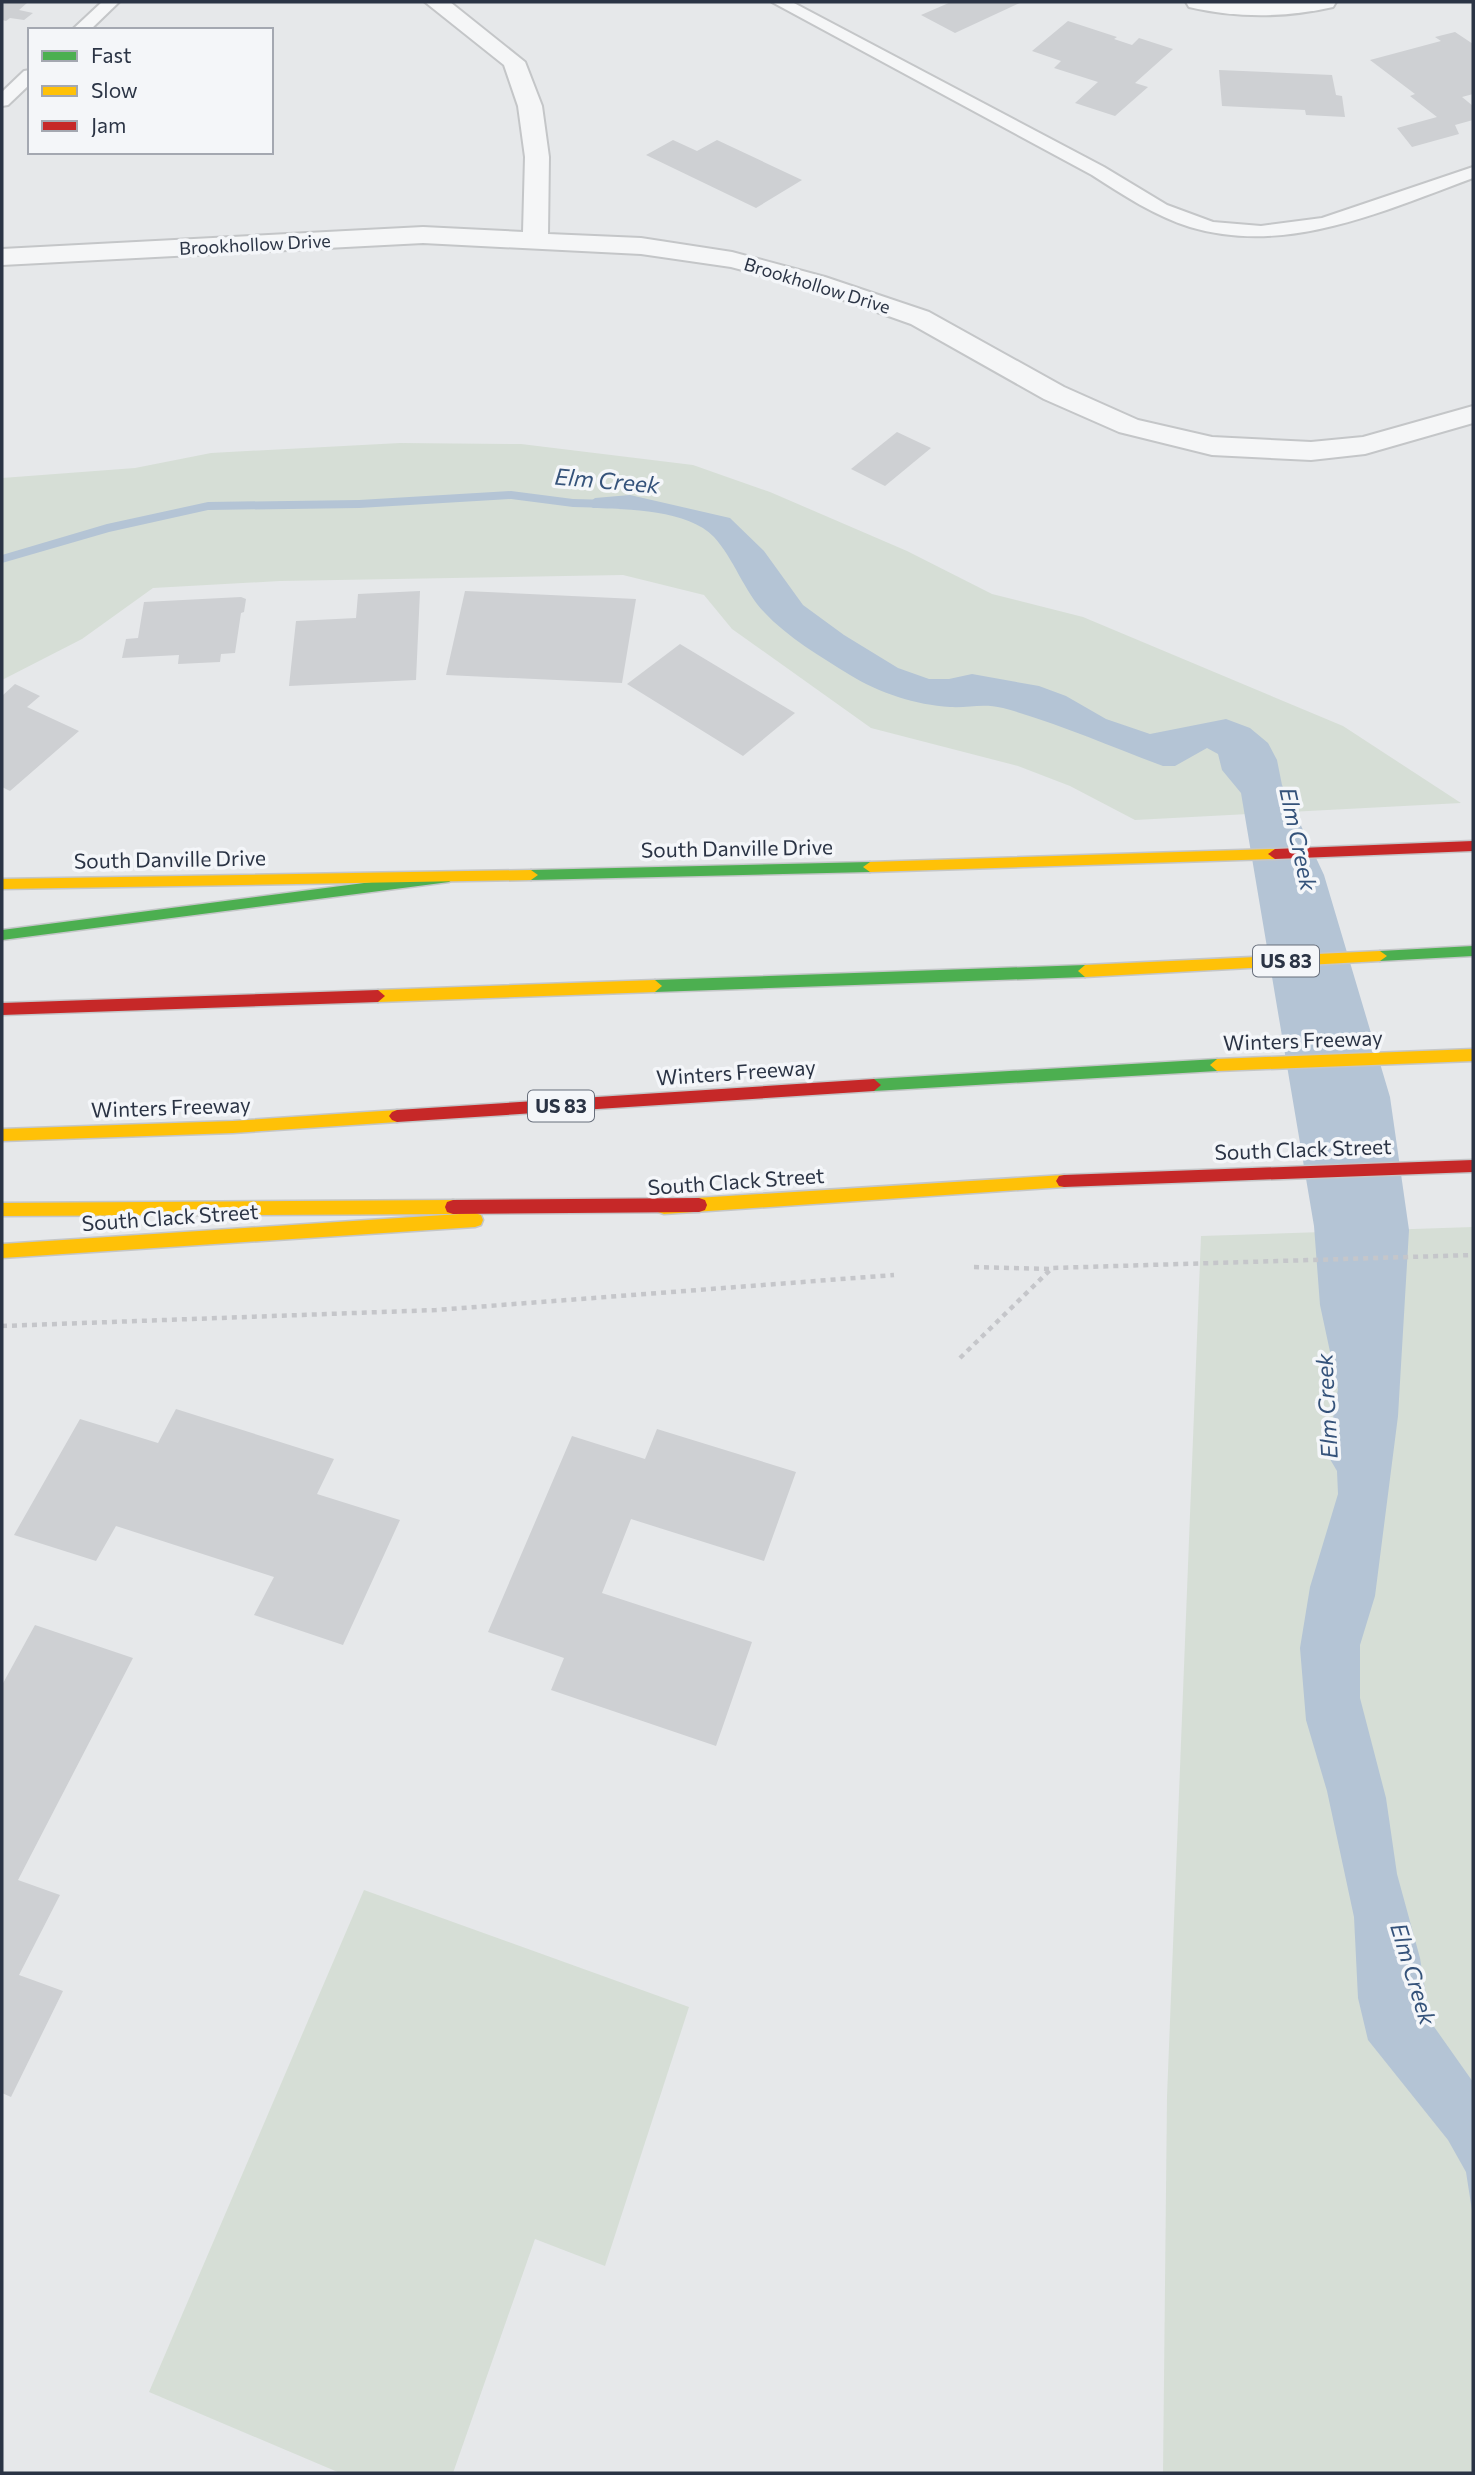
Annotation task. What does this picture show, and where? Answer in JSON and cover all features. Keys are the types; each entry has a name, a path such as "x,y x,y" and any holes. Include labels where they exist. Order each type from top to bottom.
{"main road":[{"name":"South Danville Drive","path":"2,884 1068,863 1471,846"},
{"path":"2,935 449,877"},
{"name":"US 83","path":"2,1009 1099,970 1473,951"},
{"name":"Winters Freeway","path":"2,1135 233,1127 1120,1069 1473,1055"},
{"name":"South Clack Street","path":"2,1251 1132,1176 1473,1166"},
{"path":"2,1210 699,1205"}],"street":[{"path":"436,2 514,62 530,106 537,157 534,212 536,241"},
{"path":"1197,2 1254,9 1298,8 1325,2"},
{"name":"Brookhollow Drive","path":"2,257 424,235 640,246 732,260 816,282 920,318 1054,393 1129,426 1212,446 1311,451 1352,446 1473,414"}],"lane":[{"path":"82,28 111,2"},
{"path":"780,2 1098,171 1143,200 1200,223 1228,230 1271,232 1343,218 1473,172"},
{"path":"2,101 28,77"}],"path":[{"path":"974,1268 1137,1267 1473,1255"},
{"path":"960,1359 1052,1268 1057,1269"},
{"path":"2,1326 436,1310 894,1275"}],"shaded area":[{"path":"400,443 521,444 693,465 770,492 907,551 992,594 1083,617 1343,726 1461,803 1135,820 1070,786 1018,766 871,728 732,629 704,595 623,575 280,581 153,588 82,639 2,680 2,478 135,468 211,453"},
{"path":"1473,1227 1473,2473 1163,2473 1167,2097 1201,1236"},
{"path":"364,1890 689,2007 605,2266 535,2239 453,2473 340,2473 149,2392"}],"water":[{"path":"630,495 730,518 764,551 803,605 844,635 898,668 929,679 949,679 972,674 1039,686 1066,696 1106,719 1150,734 1226,719 1250,728 1268,743 1277,760 1282,785 1324,875 1390,1097 1409,1230 1398,1416 1375,1596 1360,1645 1360,1698 1386,1798 1397,1874 1420,1958 1430,2021 1473,2082 1473,2217 1466,2172 1448,2140 1368,2040 1358,1998 1354,1917 1327,1791 1306,1720 1300,1648 1310,1587 1338,1494 1337,1471 1327,1454 1338,1389 1320,1305 1314,1226 1241,793 1222,770 1218,754 1207,748 1175,766 1163,766 1003,708 937,706 911,701 873,687 816,654 773,621 757,604 721,546 703,528 674,516 640,510 593,508 587,504 595,498"}],"building":[{"path":"2,2 27,3 19,10 33,13 24,20 2,20"},
{"path":"951,2 1022,2 955,33 921,15"},
{"path":"1068,21 1117,37 1114,39 1132,45 1139,38 1173,49 1135,83 1148,87 1115,116 1075,103 1098,82 1054,68 1061,61 1032,51"},
{"path":"1455,32 1473,44 1473,94 1462,97 1473,106 1473,120 1455,125 1459,134 1412,147 1397,128 1437,117 1410,96 1415,94 1370,60 1441,41 1435,37"},
{"path":"1219,70 1332,75 1336,95 1342,96 1345,117 1306,115 1305,110 1222,106"},
{"path":"673,140 697,151 717,140 802,180 756,208 646,155"},
{"path":"897,432 931,448 885,486 851,469"},
{"path":"420,591 416,680 289,686 296,621 356,618 358,594"},
{"path":"465,591 636,599 622,683 446,675"},
{"path":"241,597 246,599 244,612 241,613 235,653 221,654 220,662 178,664 179,655 122,658 126,639 138,638 144,602"},
{"path":"680,644 795,713 743,756 627,684"},
{"path":"15,684 40,696 27,707 79,731 10,791 2,787 2,696"},
{"path":"176,1409 334,1459 317,1494 400,1520 343,1645 254,1615 274,1577 116,1526 96,1561 14,1535 80,1419 158,1443"},
{"path":"657,1429 796,1472 764,1561 631,1519 602,1593 752,1642 716,1746 551,1690 564,1658 488,1632 572,1436 645,1459"},
{"path":"35,1625 133,1658 18,1880 60,1895 19,1975 63,1991 11,2097 2,2093 2,1685"}],"waterway":[{"name":"Elm Creek","path":"2,559 107,528 208,506 359,504 511,495 573,503 612,504"}],"traffic: fast":[{"path":"531,875 870,867"},
{"path":"2,935 449,877"},
{"path":"1380,956 1473,951"},
{"path":"655,986 1085,971"},
{"path":"874,1085 1217,1065"}],"traffic: slow":[{"path":"870,867 1275,854"},
{"path":"2,884 531,875"},
{"path":"1085,971 1380,956"},
{"path":"378,996 655,986"},
{"path":"1217,1065 1473,1055"},
{"path":"2,1135 233,1127 397,1116"},
{"path":"664,1207 1064,1181"},
{"path":"2,1210 453,1207"},
{"path":"2,1251 475,1220"}],"traffic: jam":[{"path":"1275,854 1473,846"},
{"path":"2,1009 378,996"},
{"path":"397,1116 874,1085"},
{"path":"1064,1181 1473,1166"},
{"path":"453,1207 699,1205"}]}
